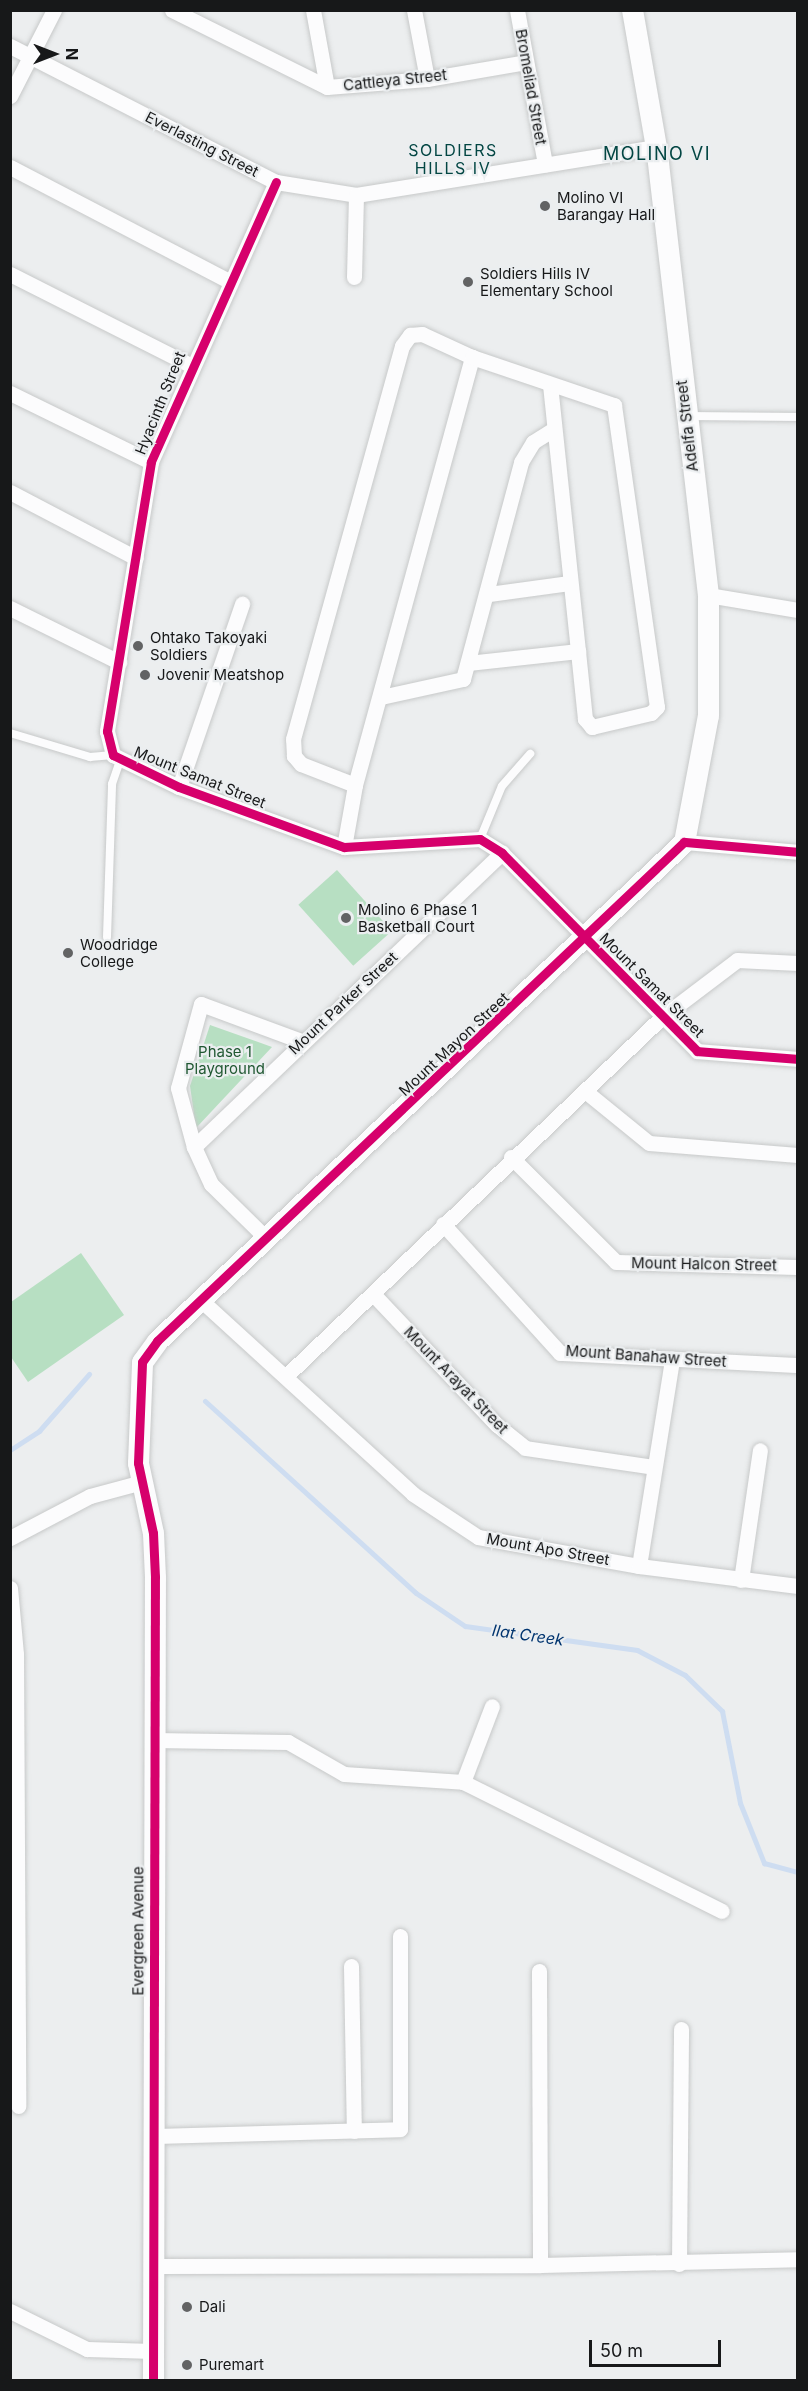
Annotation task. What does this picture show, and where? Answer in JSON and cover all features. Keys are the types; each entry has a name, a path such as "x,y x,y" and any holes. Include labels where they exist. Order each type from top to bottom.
{"street":[{"path":"10,96 54,10"},
{"name":"Cattleya Street","path":"172,10 327,87 427,79 526,62"},
{"path":"313,10 327,87"},
{"path":"414,10 427,79"},
{"name":"Bromeliad Street","path":"517,10 545,164"},
{"name":"Adelfa Street","path":"632,10 656,147 708,595 708,716 684,843"},
{"name":"Everlasting Street","path":"10,46 276,182 356,195 656,147"},
{"path":"10,167 229,281"},
{"name":"Hyacinth Street","path":"117,758 107,730 151,462 190,365 276,182"},
{"path":"354,277 356,195"},
{"path":"10,274 190,365"},
{"path":"355,785 301,764 294,756 296,728 402,346 410,335 422,334 472,357 615,405 657,707 651,714 591,727 585,719 550,384"},
{"path":"344,847 355,785 381,697 472,357"},
{"path":"10,393 151,462"},
{"path":"381,697 451,685 463,679 489,594 521,462 533,442 554,429"},
{"path":"10,492 136,558"},
{"path":"489,594 569,582"},
{"path":"708,595 798,610"},
{"path":"179,787 242,604"},
{"path":"10,608 118,662"},
{"path":"468,663 578,651"},
{"name":"Mount Samat Street","path":"117,758 179,787 344,847 480,839 502,853 586,941 697,1051 798,1059"},
{"path":"684,843 798,852"},
{"name":"Mount Mayon Street","path":"142,1482 139,1386 142,1362 157,1341 204,1303 267,1239 586,941 684,843"},
{"name":"Mount Parker Street","path":"194,1147 302,1041 502,853"},
{"path":"286,1376 374,1295 511,1158 662,1017 737,960 798,963"},
{"path":"267,1239 211,1184 194,1147 178,1088 201,1004 302,1041"},
{"path":"585,1091 649,1143 798,1155"},
{"name":"Mount Halcon Street","path":"511,1158 616,1262 798,1267"},
{"name":"Mount Banahaw Street","path":"443,1224 560,1353 798,1365"},
{"name":"Mount Arayat Street","path":"374,1295 497,1425 525,1448 653,1467"},
{"name":"Mount Apo Street","path":"204,1303 413,1494 453,1523 478,1537 639,1566 798,1586"},
{"path":"639,1566 672,1359"},
{"path":"741,1580 760,1450"},
{"path":"10,1538 90,1496 142,1482"},
{"name":"Evergreen Avenue","path":"142,1482 153,1533 153,2380"},
{"path":"10,1588 16,1654 18,2106"},
{"path":"463,1782 492,1706"},
{"path":"153,1740 288,1742 344,1774 463,1782 722,1911"},
{"path":"154,2136 400,2129 400,1936"},
{"path":"351,1966 354,2131"},
{"path":"539,1971 540,2265"},
{"path":"679,2264 681,2029"},
{"path":"153,2266 679,2264 798,2259"},
{"path":"10,2311 87,2349 153,2351"}],"lane":[{"path":"686,416 798,417"},
{"path":"10,733 90,757 117,758 112,784 107,937"},
{"path":"480,839 502,786 530,754"}],"green space":[{"name":"Molino 6 Phase 1 Basketball Court","path":"337,870 392,931 353,966 298,905"},
{"name":"Phase 1 Playground","path":"210,1025 272,1047 196,1128 190,1086"},
{"path":"81,1253 124,1315 28,1382 11,1357 11,1302"}],"waterway":[{"name":"Ilat Creek","path":"10,1450 39,1431 89,1374"},
{"name":"Ilat Creek","path":"205,1401 416,1593 465,1626 637,1650 685,1675 722,1711 740,1803 764,1863 798,1872"}],"cycle path":[{"path":"276,182 151,462 107,731 113,755 179,787 344,847 480,839 502,853 697,1051 798,1059"},
{"path":"153,2380 155,1577 153,1533 138,1463 142,1362 157,1341 684,842 798,852"}],"place":[{"name":"Molino VI Barangay Hall","path":"545,206"},
{"name":"Soldiers Hills IV Elementary School","path":"468,282"},
{"name":"Ohtako Takoyaki Soldiers","path":"138,646"},
{"name":"Jovenir Meatshop","path":"145,675"},
{"name":"Molino 6 Phase 1 Basketball Court","path":"346,918"},
{"name":"Woodridge College","path":"68,953"},
{"name":"Dali","path":"187,2307"},
{"name":"Puremart","path":"187,2365"}],"district":[{"name":"MOLINO VI","path":"657,154"},
{"name":"SOLDIERS HILLS IV","path":"453,159"}]}
